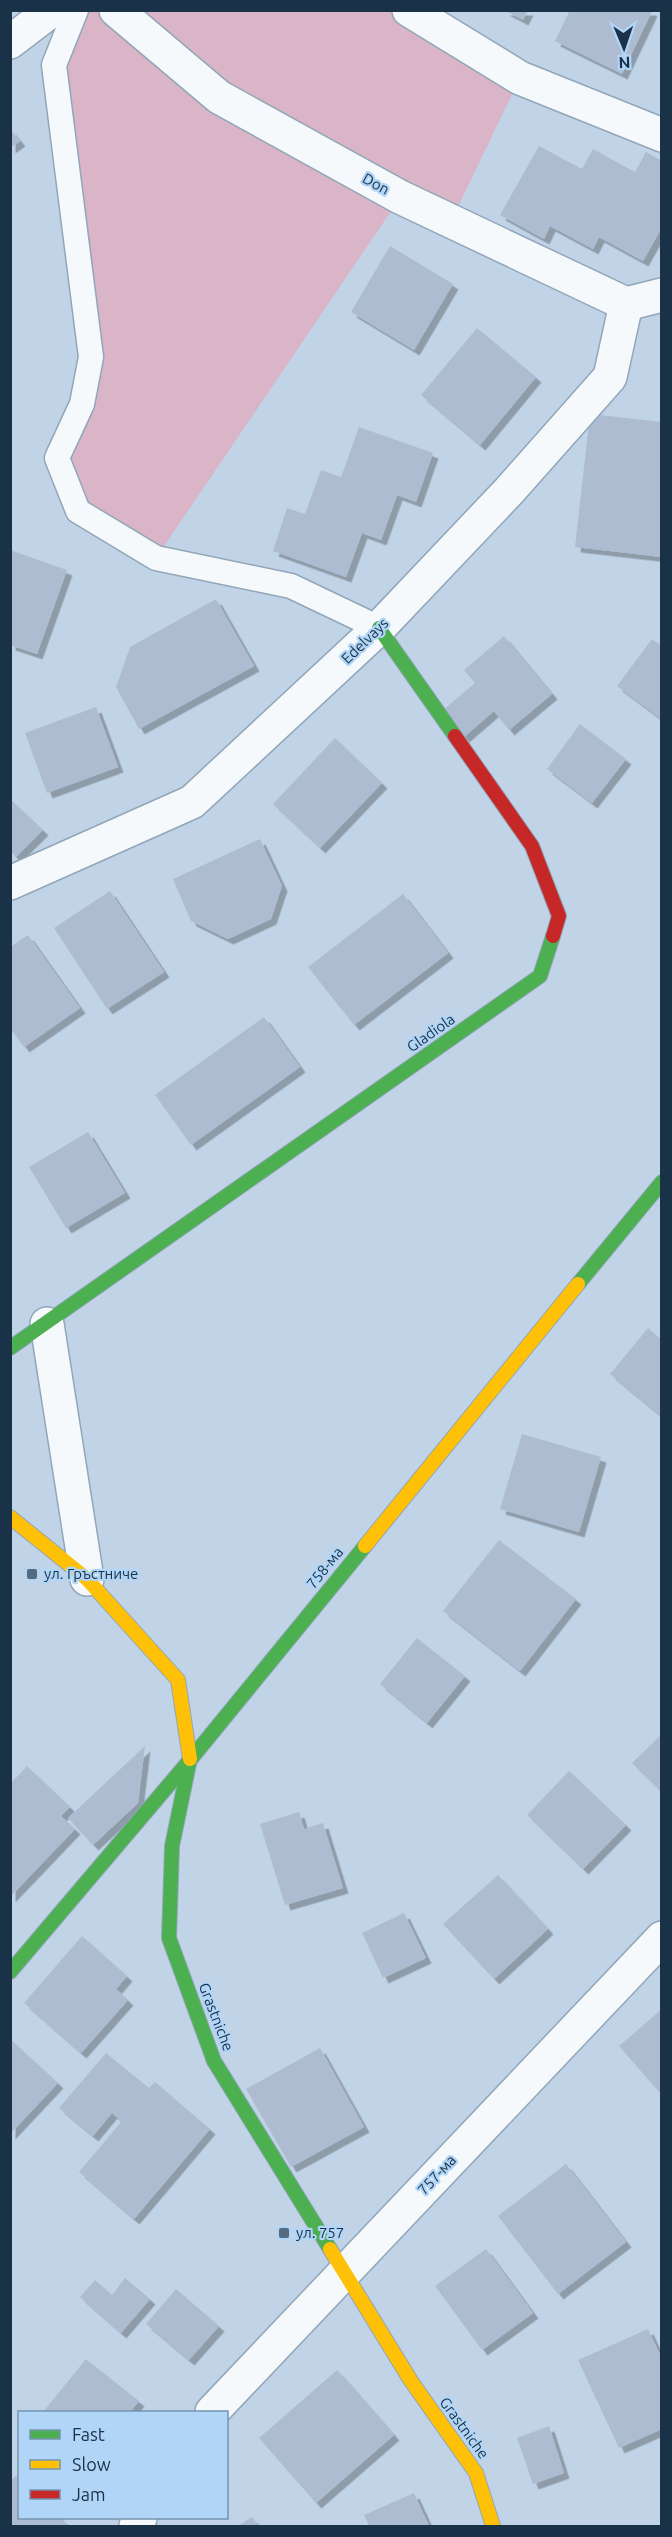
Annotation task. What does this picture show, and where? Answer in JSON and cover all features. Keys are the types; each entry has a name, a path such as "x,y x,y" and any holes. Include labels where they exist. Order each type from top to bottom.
{"street":[{"path":"10,42 52,10"},
{"name":"Don","path":"116,10 219,97 400,197 626,304"},
{"path":"409,10 520,78 662,135"},
{"path":"626,304 662,295"},
{"name":"Edelvays","path":"10,883 192,802 380,628 508,491 610,377 626,304"},
{"name":"Gladiola","path":"10,1348 540,976 559,916 532,846 380,628"},
{"name":"758-ма","path":"10,1972 189,1760 662,1182"},
{"path":"47,1324 87,1579"},
{"name":"Grastniche","path":"10,1517 87,1579 178,1680 189,1760 172,1846 169,1938 214,2061 411,2381 476,2472 493,2526"},
{"name":"757-ма","path":"213,2411 662,1938"}],"lane":[{"path":"76,10 54,65 91,357 82,404 57,458 78,511 156,558 291,586 380,628"}],"shaded area":[{"path":"409,10 520,78 451,221 400,198 156,558 78,511 57,458 91,357 54,65 76,11"}],"building":[{"path":"504,10 528,10 523,20"},
{"path":"570,10 652,11 622,74 555,41"},
{"path":"10,129 20,141 10,148"},
{"path":"539,146 582,169 593,149 635,172 646,152 662,161 662,227 643,261 599,237 593,249 550,226 544,239 500,215"},
{"path":"390,246 453,284 414,350 351,312"},
{"path":"477,328 536,377 480,445 421,395"},
{"path":"590,414 662,422 662,557 575,547"},
{"path":"359,427 433,453 416,502 397,495 381,540 362,533 346,577 273,551 287,508 305,514 321,470 341,477"},
{"path":"10,550 67,570 37,654 10,645"},
{"path":"216,599 254,666 139,729 116,687 130,647"},
{"path":"504,636 552,694 509,730 494,711 464,737 442,711 475,683 464,670"},
{"path":"652,639 662,646 660,718 617,686"},
{"path":"96,707 118,767 47,793 25,733"},
{"path":"580,724 626,759 592,803 547,769"},
{"path":"335,738 382,783 320,848 273,804"},
{"path":"10,799 43,830 16,857 10,851"},
{"path":"260,839 282,886 271,919 228,939 191,921 173,879"},
{"path":"110,891 164,972 107,1009 54,928"},
{"path":"403,894 448,953 354,1025 308,967"},
{"path":"28,935 80,1008 24,1047 10,1028 10,947"},
{"path":"264,1017 300,1067 191,1145 155,1095"},
{"path":"88,1132 125,1193 66,1228 29,1167"},
{"path":"648,1328 662,1340 660,1415 610,1374"},
{"path":"522,1434 601,1457 579,1532 500,1509"},
{"path":"499,1540 576,1599 520,1671 443,1611"},
{"path":"417,1638 465,1676 427,1723 380,1684"},
{"path":"662,1734 662,1792 632,1763"},
{"path":"145,1746 138,1803 93,1845 68,1818"},
{"path":"27,1766 70,1807 61,1816 75,1829 10,1897 10,1784"},
{"path":"569,1771 626,1825 583,1869 527,1815"},
{"path":"299,1812 304,1829 323,1823 343,1888 285,1905 260,1824"},
{"path":"498,1875 548,1929 494,1979 443,1924"},
{"path":"404,1913 426,1958 383,1978 362,1933"},
{"path":"82,1936 127,1976 116,1989 128,2000 81,2053 24,2003"},
{"path":"662,2009 662,2095 619,2046"},
{"path":"10,2039 58,2083 10,2134"},
{"path":"320,2048 364,2127 291,2167 246,2089"},
{"path":"106,2053 149,2088 155,2082 210,2129 134,2219 79,2172 122,2121 112,2113 93,2136 59,2108"},
{"path":"566,2164 626,2242 558,2294 498,2216"},
{"path":"486,2249 533,2313 482,2350 435,2286"},
{"path":"125,2278 150,2299 121,2333 80,2297 95,2280 112,2295"},
{"path":"176,2289 219,2326 189,2360 146,2324"},
{"path":"648,2329 662,2359 662,2429 619,2448 578,2360"},
{"path":"86,2359 139,2401 131,2411 44,2411"},
{"path":"337,2370 394,2435 316,2503 259,2438"},
{"path":"549,2426 564,2473 533,2484 517,2438"},
{"path":"18,2476 18,2519 62,2519 67,2524 64,2526 10,2526 10,2481"},
{"path":"414,2493 429,2526 369,2526 364,2515"},
{"path":"252,2517 259,2526 238,2526"}],"traffic: fast":[{"path":"379,628 455,736"},
{"path":"10,1348 540,976 553,936"},
{"path":"578,1284 662,1182"},
{"path":"10,1972 190,1760 365,1546"},
{"path":"190,1759 172,1846 169,1938 214,2061 330,2249"}],"traffic: slow":[{"path":"365,1546 578,1284"},
{"path":"10,1517 87,1579 178,1680 190,1759"},
{"path":"330,2249 411,2381 476,2473 493,2526"}],"traffic: jam":[{"path":"455,736 532,846 559,916 553,936"}],"place":[{"name":"ул. Гръстниче","path":"32,1574"},
{"name":"ул. 757","path":"284,2233"}]}
